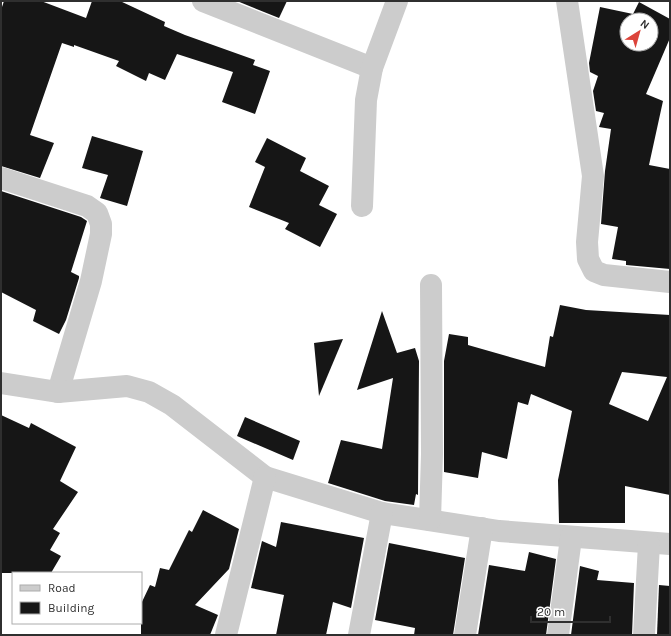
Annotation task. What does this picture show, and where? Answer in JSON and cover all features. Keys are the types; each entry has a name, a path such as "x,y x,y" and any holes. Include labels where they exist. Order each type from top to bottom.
{"street":[{"path":"203,1 372,68"},
{"path":"362,206 366,100 372,68 397,1"},
{"path":"568,1 593,176 587,242 588,259 594,271 604,275 670,282"},
{"path":"1,178 87,206 97,214 101,224 101,234 91,281 65,392"},
{"path":"430,520 432,454 431,285"},
{"path":"1,383 65,392 127,386 149,392 172,405 265,477 382,513 482,528 571,538 660,544 644,635"},
{"path":"226,635 265,477"},
{"path":"359,635 382,513"},
{"path":"465,635 482,528"},
{"path":"558,635 571,538"}],"building":[{"path":"4,1 41,1 86,18 92,1 120,1 165,22 164,26 255,60 253,65 270,71 255,114 222,102 233,72 177,54 165,80 149,73 146,81 116,66 119,61 74,45 74,47 62,43 30,135 54,143 40,178 1,166 1,10"},
{"path":"237,1 287,1 279,18"},
{"path":"639,2 657,12 634,12"},
{"path":"600,7 624,12 619,12 619,52 659,52 659,13 670,19 670,38 646,94 663,101 649,165 670,169 670,269 626,265 626,261 612,259 618,227 601,224 605,171 611,129 599,127 604,113 596,111 593,91 598,76 590,72 589,63"},
{"path":"92,136 143,151 127,206 100,198 108,175 82,168"},
{"path":"267,138 306,158 300,171 329,186 319,205 337,214 320,247 285,229 289,223 249,207 265,167 255,162"},
{"path":"1,191 81,217 87,221 71,272 79,276 79,278 66,320 59,334 33,321 36,310 1,292"},
{"path":"560,305 586,310 670,315 670,495 625,486 625,523 559,523 558,480 572,411 531,394 528,405 518,402 507,459 482,452 478,478 444,472 444,361 449,334 468,337 468,345 545,367 550,336 553,337","holes":["622,372 667,377 648,421 609,404"]},
{"path":"382,311 397,353 415,348 419,361 418,495 416,494 414,505 385,501 328,483 341,440 382,449 393,378 357,390"},
{"path":"343,339 319,396 314,343"},
{"path":"1,415 29,428 31,423 76,447 60,481 78,492 53,529 60,533 50,550 61,556 52,572 1,573"},
{"path":"245,417 300,441 293,460 237,436"},
{"path":"203,510 239,529 229,569 195,605 218,615 210,635 141,635 142,602 150,585 155,587 160,568 169,570 189,530 192,532"},
{"path":"281,522 364,538 351,608 333,602 326,635 276,635 284,595 251,588 262,541 276,547"},
{"path":"389,543 465,558 453,635 414,635 415,628 375,620"},
{"path":"529,552 556,559 546,635 478,635 489,565 525,571"},
{"path":"580,566 599,571 597,580 634,583 632,635 571,635"},
{"path":"659,585 670,586 670,635 657,635"}]}
